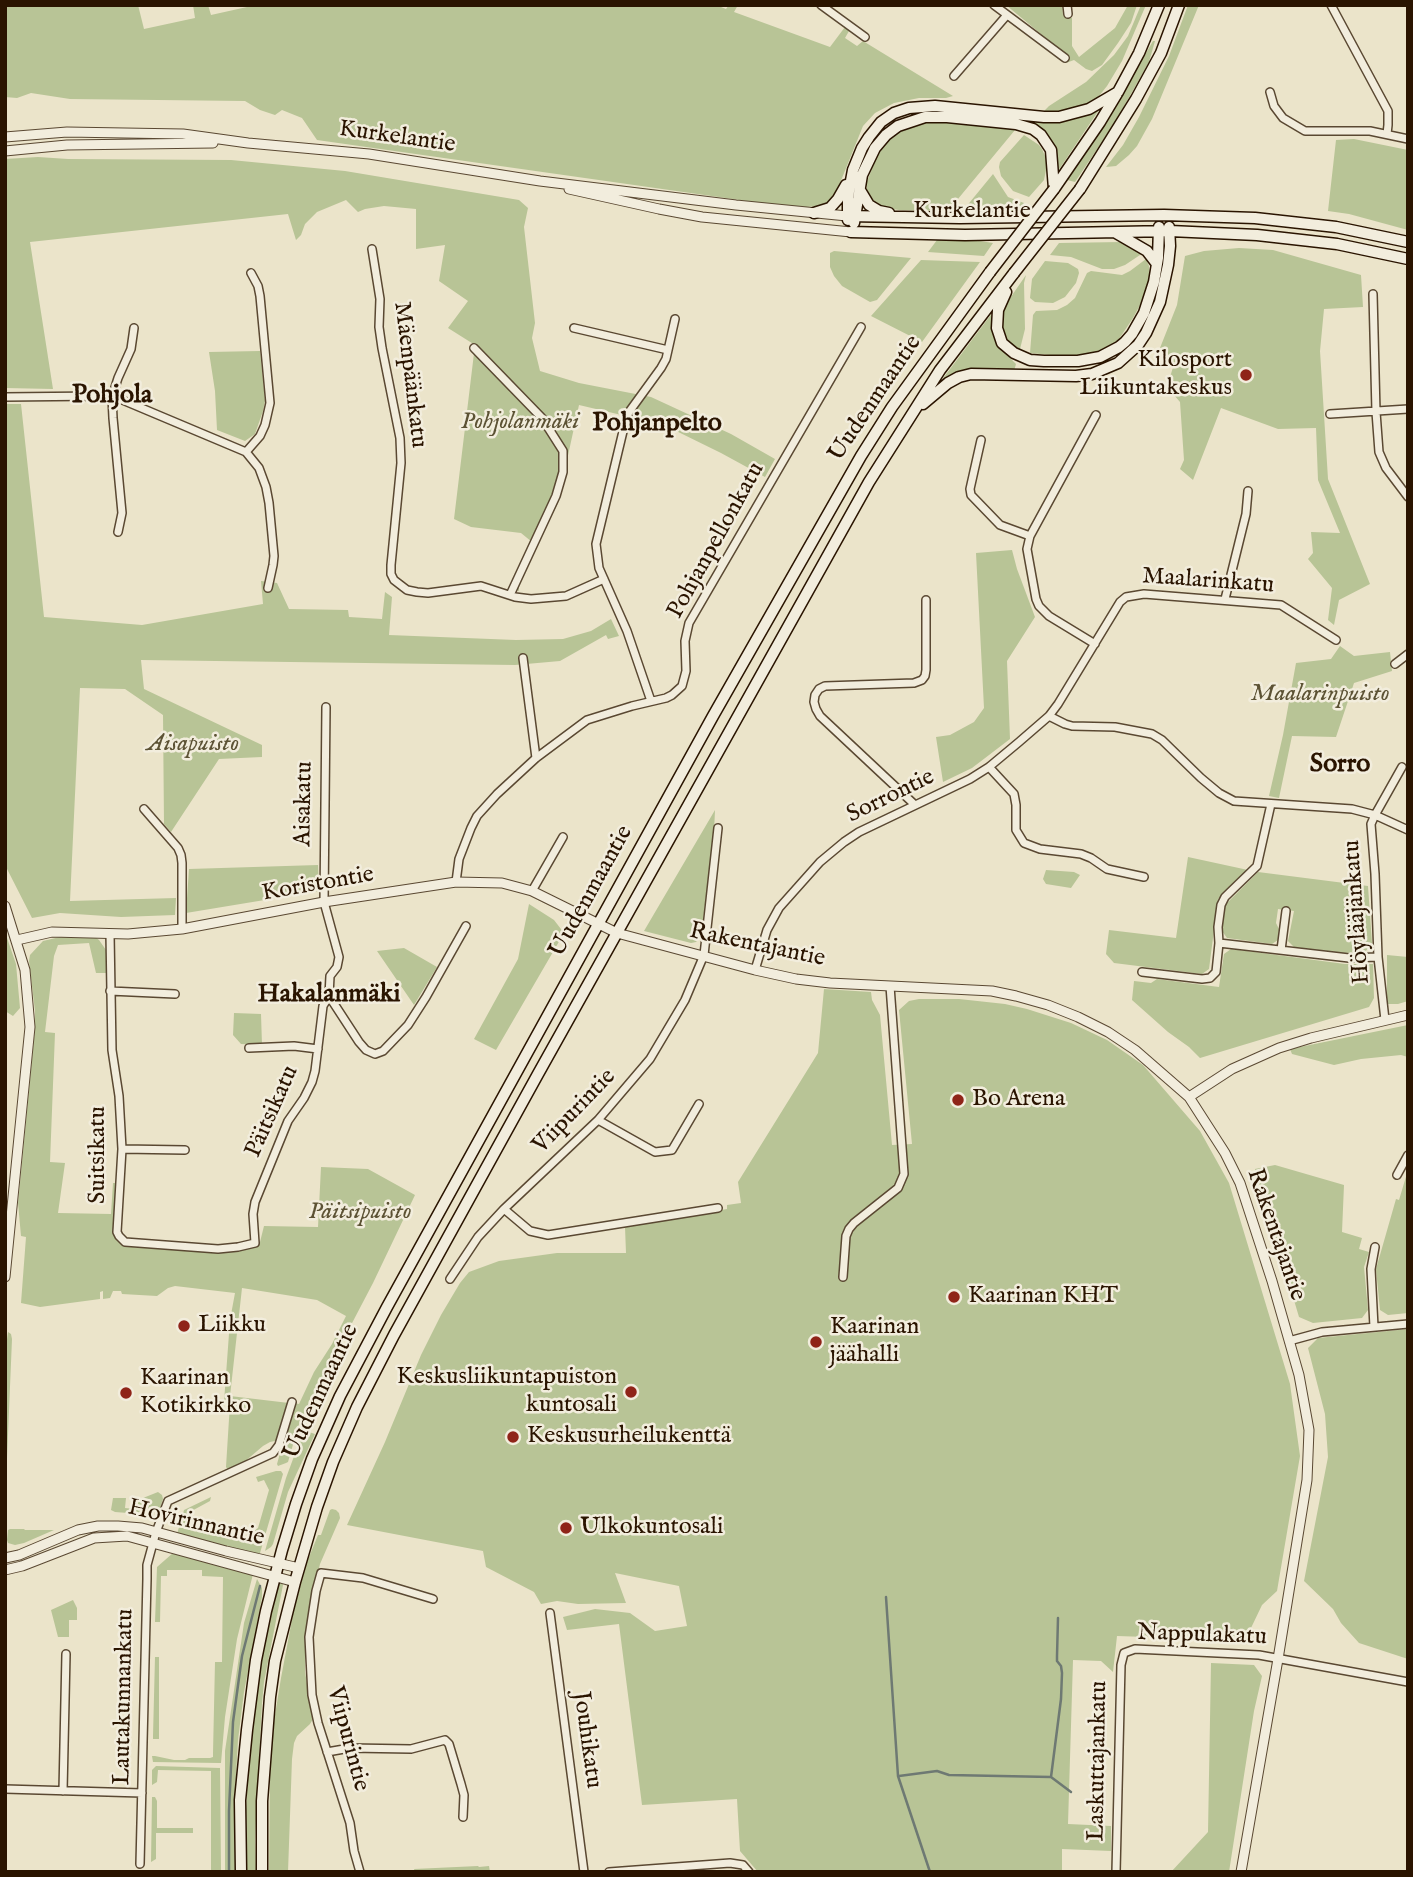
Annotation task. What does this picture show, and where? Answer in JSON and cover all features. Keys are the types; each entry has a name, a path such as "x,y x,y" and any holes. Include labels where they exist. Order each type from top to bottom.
{"main road":[{"name":"Uudenmaantie","path":"241,1872 240,1800 250,1696 266,1611 278,1563 312,1459 344,1388 713,716 861,456 892,407 1082,149 1139,53 1159,5"},
{"name":"Uudenmaantie","path":"262,1872 262,1801 275,1661 317,1507 357,1406 869,482 940,370 1080,189 1161,53 1180,5"},
{"path":"814,213 830,208 835,203 844,190 862,148 875,129 888,117 902,110 917,106 935,106 1059,117 1089,109 1118,92"},
{"path":"851,216 862,175 881,141 891,130 904,122 918,119 947,117 1016,124 1033,129 1041,135 1051,150 1054,189"},
{"path":"851,232 848,197 853,170"},
{"path":"859,189 865,201 872,207 902,216"},
{"path":"1014,273 996,319 1002,342 1019,357 1030,360 1089,360 1119,347 1132,334 1144,313 1157,264 1158,231 1164,215"},
{"path":"911,414 948,383 971,374 1076,376 1105,370 1118,363 1138,345 1160,302 1168,265 1170,231 1164,215"},
{"name":"Kurkelantie","path":"851,216 960,218 1164,215 1255,218 1376,234 1408,242"},
{"name":"Kurkelantie","path":"851,232 965,234 1170,231 1257,235 1336,244 1408,259"},
{"path":"1114,232 1147,251 1157,264"}],"street":[{"path":"821,5 865,37"},
{"path":"994,5 1065,58"},
{"path":"1331,5 1388,111 1387,134"},
{"path":"954,76 1007,15"},
{"path":"1270,92 1274,106 1283,118 1305,131 1370,131 1408,139"},
{"name":"Kurkelantie","path":"5,137 67,132 183,134 369,154 540,181 851,216"},
{"name":"Kurkelantie","path":"5,150 66,145 248,143"},
{"name":"Kurkelantie","path":"540,181 702,217 851,232"},
{"name":"Mäenpäänkatu","path":"372,248 380,299 379,327 382,348 400,438 401,463 391,574 400,586 417,592 481,586 531,599 566,596 604,579"},
{"path":"246,452 260,436 270,403 260,296 251,273"},
{"path":"1373,294 1378,446 1386,468 1408,497"},
{"path":"651,701 627,631 604,579 596,556 596,544 625,423 629,412 661,368 675,319"},
{"name":"Pohjanpellonkatu","path":"456,882 459,859 477,816 536,758 587,720 672,695 682,686 689,623 861,327"},
{"path":"118,532 122,513 113,397 131,349 134,328"},
{"path":"574,328 668,350"},
{"path":"474,348 542,418 563,451 563,472 556,496 510,595"},
{"path":"5,397 113,397 132,402 246,452 259,468 267,488 274,558 268,588"},
{"path":"1330,414 1408,410"},
{"path":"1095,644 1049,616 1039,606 1027,542 1096,415"},
{"path":"981,440 971,495 1000,525 1030,536"},
{"path":"1225,599 1246,514 1248,491"},
{"name":"Maalarinkatu","path":"1049,716 1068,690 1121,602 1129,596 1144,594 1283,605 1336,640"},
{"path":"915,805 820,716 814,702 819,689 825,686 914,683 922,680 926,670 926,600"},
{"path":"1395,664 1408,654"},
{"path":"523,658 536,758"},
{"name":"Aisakatu","path":"326,707 324,902 339,957 339,963 330,976 329,996"},
{"path":"1049,716 1072,726 1117,727 1152,734 1162,740 1201,778 1227,798 1238,802 1341,808 1375,815 1408,830"},
{"name":"Sorrontie","path":"755,970 767,930 779,908 820,862 859,832 958,785 989,767 1049,716"},
{"path":"989,767 1014,794 1017,804 1016,830 1024,843 1040,849 1084,854 1107,869 1144,877"},
{"name":"Höylääjänkatu","path":"1385,1020 1378,957 1371,824 1402,767"},
{"path":"1142,972 1202,979 1210,978 1216,972 1218,927 1223,901 1257,866 1271,804"},
{"path":"144,809 181,855 182,929"},
{"name":"Viipurintie","path":"450,1279 478,1237 598,1120 650,1059 685,1000 704,955 718,828"},
{"path":"532,891 563,837"},
{"name":"Koristontie","path":"17,940 52,932 110,934 182,929 324,902 456,882 502,883 532,891 617,933"},
{"path":"5,906 17,940 26,979 30,1027 5,1277"},
{"path":"1281,950 1286,911"},
{"path":"329,996 363,1047 370,1053 379,1053 397,1037 417,1012 466,926"},
{"name":"Rakentajantie","path":"617,933 796,979 992,991 1048,1005 1078,1017 1117,1038 1135,1050 1189,1097 1225,1153 1240,1183 1289,1340 1309,1430 1309,1461 1279,1659 1241,1872"},
{"name":"Suitsikatu","path":"110,934 112,1050 119,1096 122,1149 117,1227 119,1236 129,1243 202,1248 228,1249 255,1243"},
{"path":"1219,943 1349,958 1378,957"},
{"path":"842,1277 849,1229 898,1188 904,1174 890,986"},
{"path":"110,991 174,995"},
{"name":"Päitsikatu","path":"255,1243 253,1214 258,1194 288,1121 312,1082 323,1006 329,996"},
{"path":"1189,1097 1232,1069 1293,1043 1408,1015"},
{"path":"249,1048 294,1046 318,1049"},
{"path":"598,1120 655,1152 672,1150 699,1104"},
{"path":"122,1149 185,1150"},
{"path":"1398,1175 1408,1155"},
{"path":"504,1209 530,1231 548,1235 718,1208"},
{"path":"1374,1327 1371,1269 1376,1247"},
{"path":"1289,1340 1322,1332 1408,1324"},
{"name":"Lautakunnankatu","path":"141,1864 146,1579 156,1532 168,1501 274,1453 292,1402"},
{"name":"Hovirinnantie","path":"5,1564 19,1555 78,1531 107,1525 131,1526 299,1568"},
{"name":"Hovirinnantie","path":"5,1564 22,1566 81,1542 102,1536 127,1536 295,1582"},
{"name":"Viipurintie","path":"360,1872 350,1824 312,1695 309,1637 316,1591 321,1573 363,1578 433,1600"},
{"name":"Jouhikatu","path":"550,1613 584,1872"},
{"name":"Nappulakatu","path":"1124,1653 1135,1649 1259,1655 1408,1682"},
{"name":"Laskuttajankatu","path":"1116,1872 1121,1665 1124,1653"},
{"path":"64,1791 66,1654"},
{"path":"327,1752 350,1748 411,1749 444,1740 449,1744 461,1784 463,1817"},
{"path":"5,1789 142,1793"},
{"path":"609,1872 730,1863 743,1865 749,1872"}],"green space":[{"path":"5,5 138,5 144,29 195,18 193,5 208,5 211,15 256,5 716,5 726,9 729,5 738,5 734,12 830,47 845,27 849,31 845,38 857,46 863,41 953,96 894,103 875,113 863,126 838,188 828,203 806,207 768,204 317,140 302,118 282,110 275,115 245,101 70,99 31,93 17,98 5,97"},
{"path":"1006,5 1062,5 1063,15 1072,18 1072,46 1079,57 1115,28 1128,5 1137,5 1131,23 1118,43 1102,65 1092,71 1074,60 1066,63 1059,49"},
{"path":"1141,5 1146,5 1122,61 1099,96 1090,104 1066,112 1043,112 1086,82 1114,55 1128,36"},
{"path":"1188,5 1199,5 1152,119 1129,155 1116,166 1106,167 1139,117 1169,56"},
{"path":"1153,41 1149,62 1114,124 1075,182 1067,180 1103,127"},
{"path":"1101,107 1056,174 1056,160 1032,126 1035,121 1062,122"},
{"path":"931,121 1015,130 948,211 899,210 877,204 868,195 866,184 877,156 899,132"},
{"path":"1024,135 1039,145 1047,165 1044,180 1029,197 1013,191 1001,176 999,167 1000,162"},
{"path":"1354,139 1408,150 1408,230 1328,211 1336,140"},
{"name":"Pohjolanmäki","path":"38,157 231,160 345,171 519,200 528,208 524,227 535,323 532,338 540,371 579,383 651,397 731,434 775,459 765,477 664,425 579,405 558,503 519,583 519,591 509,587 532,542 521,533 471,527 454,519 475,345 448,328 468,301 439,281 445,245 416,249 416,209 384,206 358,212 346,200 317,212 305,224 296,240 288,214 30,242 53,389 5,388 5,159"},
{"path":"993,174 1008,197 1024,203 1018,211 961,213"},
{"path":"937,240 993,243 984,256 928,252"},
{"path":"1122,242 1143,253 1114,269 1102,269 1071,257 1050,255 1059,243"},
{"name":"Kilosport Liikuntakeskus","path":"1239,248 1273,250 1361,275 1363,307 1324,309 1320,351 1328,479 1370,584 1339,600 1334,625 1328,620 1332,588 1308,559 1313,553 1311,532 1340,533 1318,480 1316,428 1278,429 1221,408 1193,480 1180,469 1184,460 1180,402 1167,387 1174,364 1160,348 1177,305 1185,256 1204,251"},
{"path":"834,251 911,258 877,300 870,302 842,286 834,276 830,267 830,253"},
{"path":"1146,259 1150,276 1146,294 1119,339 1108,349 1095,354 1070,357 1030,353 1033,315 1036,311 1057,310 1067,305 1075,298 1087,273 1091,271 1122,275"},
{"path":"921,260 980,262 922,342 871,316"},
{"path":"1045,261 1068,263 1078,269 1079,273 1076,283 1065,297 1053,303 1035,302 1030,298 1032,279"},
{"path":"1026,275 1025,329 1019,353 1004,334 1002,314"},
{"path":"993,312 1000,348 1016,364 1014,371 970,369 941,381"},
{"path":"260,351 265,401 255,434 245,441 217,430 209,352"},
{"name":"Aisapuisto","path":"5,404 21,404 44,617 142,625 263,604 261,581 277,583 289,609 348,610 349,617 382,619 385,592 392,597 389,635 563,639 591,631 611,619 619,636 608,639 606,635 560,661 515,665 141,660 144,689 262,745 262,757 219,759 171,832 164,824 163,715 125,689 80,688 70,901 176,898 175,915 121,917 60,913 32,918 5,865"},
{"path":"1012,550 1035,617 1007,661 1010,739 972,768 943,782 936,737 950,735 974,722 984,708 976,553"},
{"name":"Maalarinpuisto","path":"1340,646 1354,656 1390,652 1392,671 1354,683 1336,737 1292,736 1279,798 1269,796 1296,663 1331,659"},
{"path":"715,810 701,936 691,943 644,931"},
{"path":"1188,857 1248,870 1218,899 1209,969 1202,974 1114,963 1106,954 1109,930 1176,938"},
{"path":"318,865 319,891 186,913 189,869"},
{"path":"1046,870 1080,875 1071,888 1046,884 1043,879"},
{"path":"1258,872 1368,886 1372,943 1365,952 1343,953 1294,947 1288,941 1294,911 1278,909 1278,940 1272,944 1227,938 1222,931 1225,905"},
{"path":"529,904 554,920 564,933 496,1050 474,1039 518,959"},
{"path":"5,932 16,964 20,1008 13,1016 5,1011"},
{"name":"Päitsipuisto","path":"64,936 94,936 99,940 106,950 106,973 96,973 89,943 58,945 54,956 45,1032 55,1033 50,1162 65,1163 58,1213 111,1214 113,1183 118,1183 115,1231 116,1238 122,1244 232,1252 259,1246 264,1226 318,1227 321,1167 368,1169 415,1195 373,1283 298,1427 286,1463 277,1464 294,1403 299,1404 346,1316 317,1300 242,1288 230,1396 289,1403 279,1440 263,1446 243,1463 228,1470 230,1403 224,1402 230,1320 235,1293 175,1286 157,1296 113,1291 110,1298 103,1299 103,1291 100,1292 100,1299 40,1307 21,1303 26,1237 21,1236 18,1203 35,1029 29,961 30,955 43,941"},
{"path":"404,948 437,967 414,1005 377,951"},
{"path":"1231,949 1345,964 1373,964 1374,998 1369,1007 1200,1058 1132,1000 1134,981 1151,983 1157,979 1219,987 1224,954"},
{"path":"1387,955 1408,957 1408,1001 1387,1004"},
{"path":"824,989 871,992 880,1015 892,1145 912,1144 899,1010 909,1001 959,999 1027,1009 1071,1023 1107,1040 1143,1065 1200,1131 1229,1183 1290,1384 1300,1456 1277,1591 1262,1605 1251,1628 1236,1636 1220,1637 1117,1636 1113,1672 1101,1661 1073,1660 1068,1824 1111,1826 1111,1851 1062,1849 1062,1872 758,1872 740,1851 737,1799 642,1805 619,1624 567,1630 563,1617 595,1609 630,1613 655,1631 687,1626 679,1586 615,1573 626,1603 578,1604 557,1601 541,1604 534,1592 486,1567 483,1551 347,1525 421,1355 441,1315 469,1272 499,1261 557,1253 626,1253 625,1227 727,1209 727,1205 741,1203 738,1182 818,1053"},
{"path":"234,1013 261,1014 262,1045 241,1044 233,1035"},
{"path":"1408,1025 1408,1057 1401,1055 1361,1059 1334,1065 1292,1054 1290,1049"},
{"path":"1275,1165 1344,1185 1342,1232 1362,1238 1359,1249 1369,1252 1364,1267 1368,1310 1362,1318 1313,1323 1299,1317 1255,1169"},
{"path":"1408,1170 1408,1313 1388,1315 1380,1310 1376,1269 1396,1199 1399,1200"},
{"path":"1408,1329 1408,1659 1359,1643 1341,1623 1333,1609 1304,1581 1328,1457 1325,1414 1308,1348 1318,1338"},
{"path":"8,1332 12,1339 5,1506 5,1354"},
{"path":"303,1432 315,1434 288,1492 273,1544 265,1551 286,1478"},
{"path":"276,1471 283,1474 260,1553 177,1534 184,1510 211,1497 210,1501 188,1513 187,1526 192,1530 243,1540 258,1528 269,1490 264,1480 258,1482 256,1477"},
{"path":"158,1492 163,1499 159,1511 128,1513 111,1510 113,1498 126,1498 125,1508 134,1509 138,1507 138,1500"},
{"path":"332,1509 339,1513 340,1518 320,1564 310,1605 305,1672 313,1719 294,1743 288,1872 269,1872 270,1770 281,1678 294,1609 307,1562"},
{"path":"10,1529 54,1530 15,1545 7,1540"},
{"path":"173,1553 253,1574 237,1639 221,1763 153,1762 152,1756 174,1760 213,1757 215,1662 222,1662 223,1577 202,1576 202,1570 167,1570 167,1576 161,1576 160,1622 155,1622 157,1567"},
{"path":"257,1579 262,1588 262,1597 238,1740 235,1872 225,1872 225,1751 244,1623"},
{"path":"279,1580 283,1585 262,1703 255,1840 256,1872 247,1872 246,1809 252,1715 266,1632"},
{"path":"73,1600 77,1608 77,1620 69,1620 69,1637 58,1637 51,1610"},
{"path":"155,1657 159,1657 159,1739 153,1739"},
{"path":"1211,1663 1254,1665 1262,1676 1229,1872 1171,1872 1208,1832"},
{"path":"156,1766 220,1768 221,1872 211,1872 211,1771 158,1770 157,1782 152,1785 152,1770"},
{"path":"152,1797 157,1801 157,1828 193,1828 193,1833 156,1833 156,1859 151,1862"},
{"path":"489,1866 490,1872 415,1872 414,1869"}],"waterway":[{"path":"229,1872 233,1722 242,1656 260,1586"},
{"path":"886,1597 898,1776 930,1872"},
{"path":"1051,1777 1061,1699 1062,1673 1057,1661 1058,1618"},
{"path":"899,1776 937,1771 949,1775 1051,1777 1071,1792"}],"place":[{"name":"Kilosport Liikuntakeskus","path":"1246,375"},
{"name":"Bo Arena","path":"958,1100"},
{"name":"Kaarinan KHT","path":"954,1297"},
{"name":"Liikku","path":"184,1326"},
{"name":"Kaarinan jäähalli","path":"816,1342"},
{"name":"Keskusliikuntapuiston kuntosali","path":"631,1392"},
{"name":"Kaarinan Kotikirkko","path":"126,1393"},
{"name":"Keskusurheilukenttä","path":"513,1437"},
{"name":"Ulkokuntosali","path":"566,1528"}],"district":[{"name":"Pohjola","path":"112,397"},
{"name":"Pohjanpelto","path":"657,425"},
{"name":"Sorro","path":"1340,766"},
{"name":"Hakalanmäki","path":"329,996"}]}
